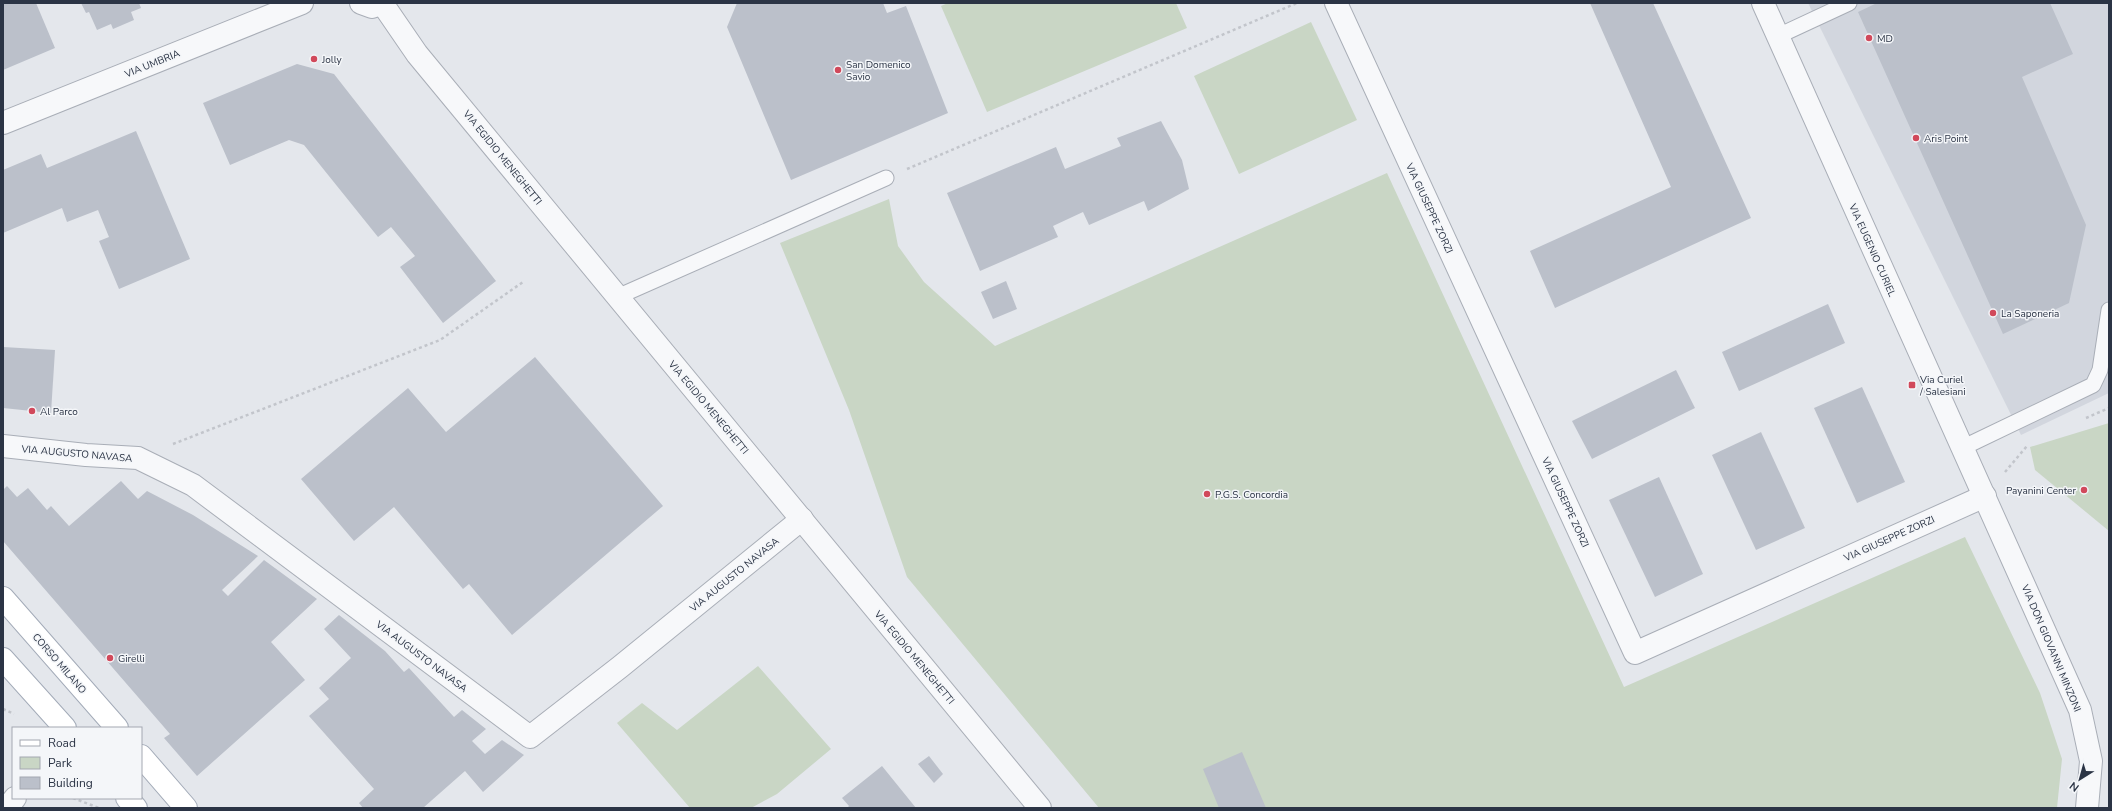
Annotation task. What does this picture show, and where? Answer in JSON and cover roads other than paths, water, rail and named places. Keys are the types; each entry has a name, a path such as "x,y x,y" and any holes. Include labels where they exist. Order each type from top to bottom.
{"main road":[{"name":"CORSO MILANO","path":"3,598 116,727"},
{"path":"3,659 64,727"},
{"path":"142,757 186,808"},
{"path":"128,799 136,808"}],"street":[{"name":"VIA UMBRIA","path":"3,123 302,3"},
{"path":"360,3 372,7 382,3"},
{"name":"VIA EGIDIO MENEGHETTI","path":"382,3 418,54 1040,808"},
{"name":"VIA GIUSEPPE ZORZI","path":"1336,3 1635,652 1985,496"},
{"name":"VIA EUGENIO CURIEL","path":"1763,3 1877,260 1964,447 1985,496"},
{"name":"VIA AUGUSTO NAVASA","path":"3,446 86,455 138,458 193,484 530,737 620,667 802,519"},
{"name":"VIA DON GIOVANNI MINZONI","path":"1985,496 2080,710 2091,761 2087,808"},
{"path":"7,808 14,799"}],"lane":[{"path":"1778,36 1849,3"},
{"path":"617,297 886,178"},
{"path":"1964,447 2092,385 2100,370 2109,310"}],"place":[{"name":"MD","path":"1869,38"},
{"name":"Jolly","path":"314,59"},
{"name":"San Domenico Savio","path":"838,70"},
{"name":"Aris Point","path":"1916,138"},
{"name":"La Saponeria","path":"1993,313"},
{"name":"Via Curiel / Salesiani","path":"1912,385"},
{"name":"Al Parco","path":"32,411"},
{"name":"Payanini Center","path":"2084,490"},
{"name":"P.G.S. Concordia","path":"1207,494"},
{"name":"Girelli","path":"110,658"}]}
